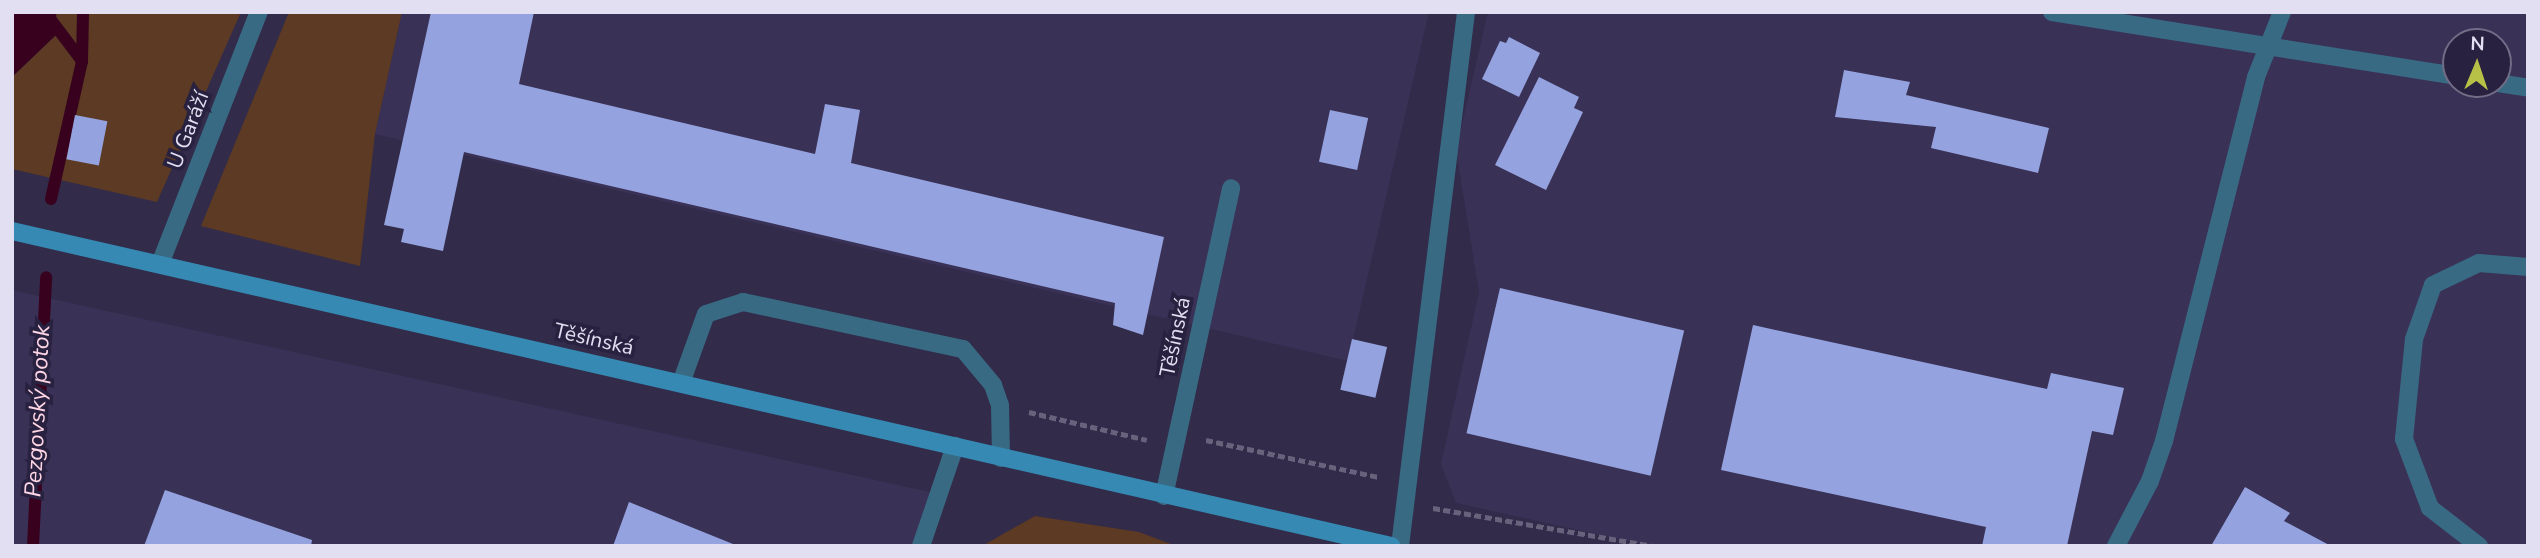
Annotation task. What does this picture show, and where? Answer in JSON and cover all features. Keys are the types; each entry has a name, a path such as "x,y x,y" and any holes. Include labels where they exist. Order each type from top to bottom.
{"main road":[{"name":"Těšínská","path":"12,231 1392,546"}],"street":[{"name":"U Garáží","path":"160,264 259,12"},
{"path":"1400,546 1466,12"},
{"path":"2052,12 2442,74"},
{"path":"2116,546 2150,481 2164,441 2268,47 2282,12"},
{"name":"Těšínská","path":"1164,496 1231,188"},
{"path":"2479,546 2430,508 2404,439 2414,339 2433,285 2479,263 2528,267"},
{"path":"681,383 706,314 743,302 963,349 993,385 1000,405 1001,458"},
{"path":"921,546 955,446"}],"path":[{"path":"1000,405 1176,440 1652,546"}],"shaded area":[{"path":"12,12 56,12 57,34 12,77"},
{"path":"56,12 241,12 157,202 12,169 12,77 57,34"},
{"path":"289,12 402,12 375,134 360,266 201,226"},
{"path":"402,12 1429,12 1348,361 375,134"},
{"path":"1488,12 2528,12 2528,546 1651,546 1456,503 1441,464 1479,292 1456,150"},
{"path":"12,290 939,494 921,546 12,546"},
{"path":"1035,516 1139,532 1176,546 982,546"}],"building":[{"path":"431,12 534,12 519,84 815,154 825,104 860,110 851,163 1164,237 1143,335 1113,325 1115,303 464,152 443,251 401,242 404,229 384,225"},
{"path":"1509,37 1540,53 1519,97 1482,79 1500,41 1506,43"},
{"path":"1844,70 1910,82 1906,95 2049,128 2038,173 1931,148 1936,127 1835,117"},
{"path":"1539,77 1579,97 1574,108 1583,112 1546,190 1495,165"},
{"path":"1330,110 1368,118 1357,170 1319,162"},
{"path":"75,115 107,121 99,165 66,159"},
{"path":"1500,288 1684,331 1651,476 1466,433"},
{"path":"1753,325 2047,389 2051,373 2124,388 2113,435 2092,431 2067,546 1982,546 1986,527 1721,470"},
{"path":"1352,339 1387,347 1375,398 1340,390"},
{"path":"2245,487 2290,513 2284,521 2331,546 2211,546"},
{"path":"165,490 312,540 311,546 144,546"},
{"path":"629,502 733,544 613,546"}],"waterway":[{"path":"45,12 82,61"},
{"name":"Pezgovský potok","path":"51,199 82,61 83,12"},
{"name":"Pezgovský potok","path":"33,546 46,277"}]}
